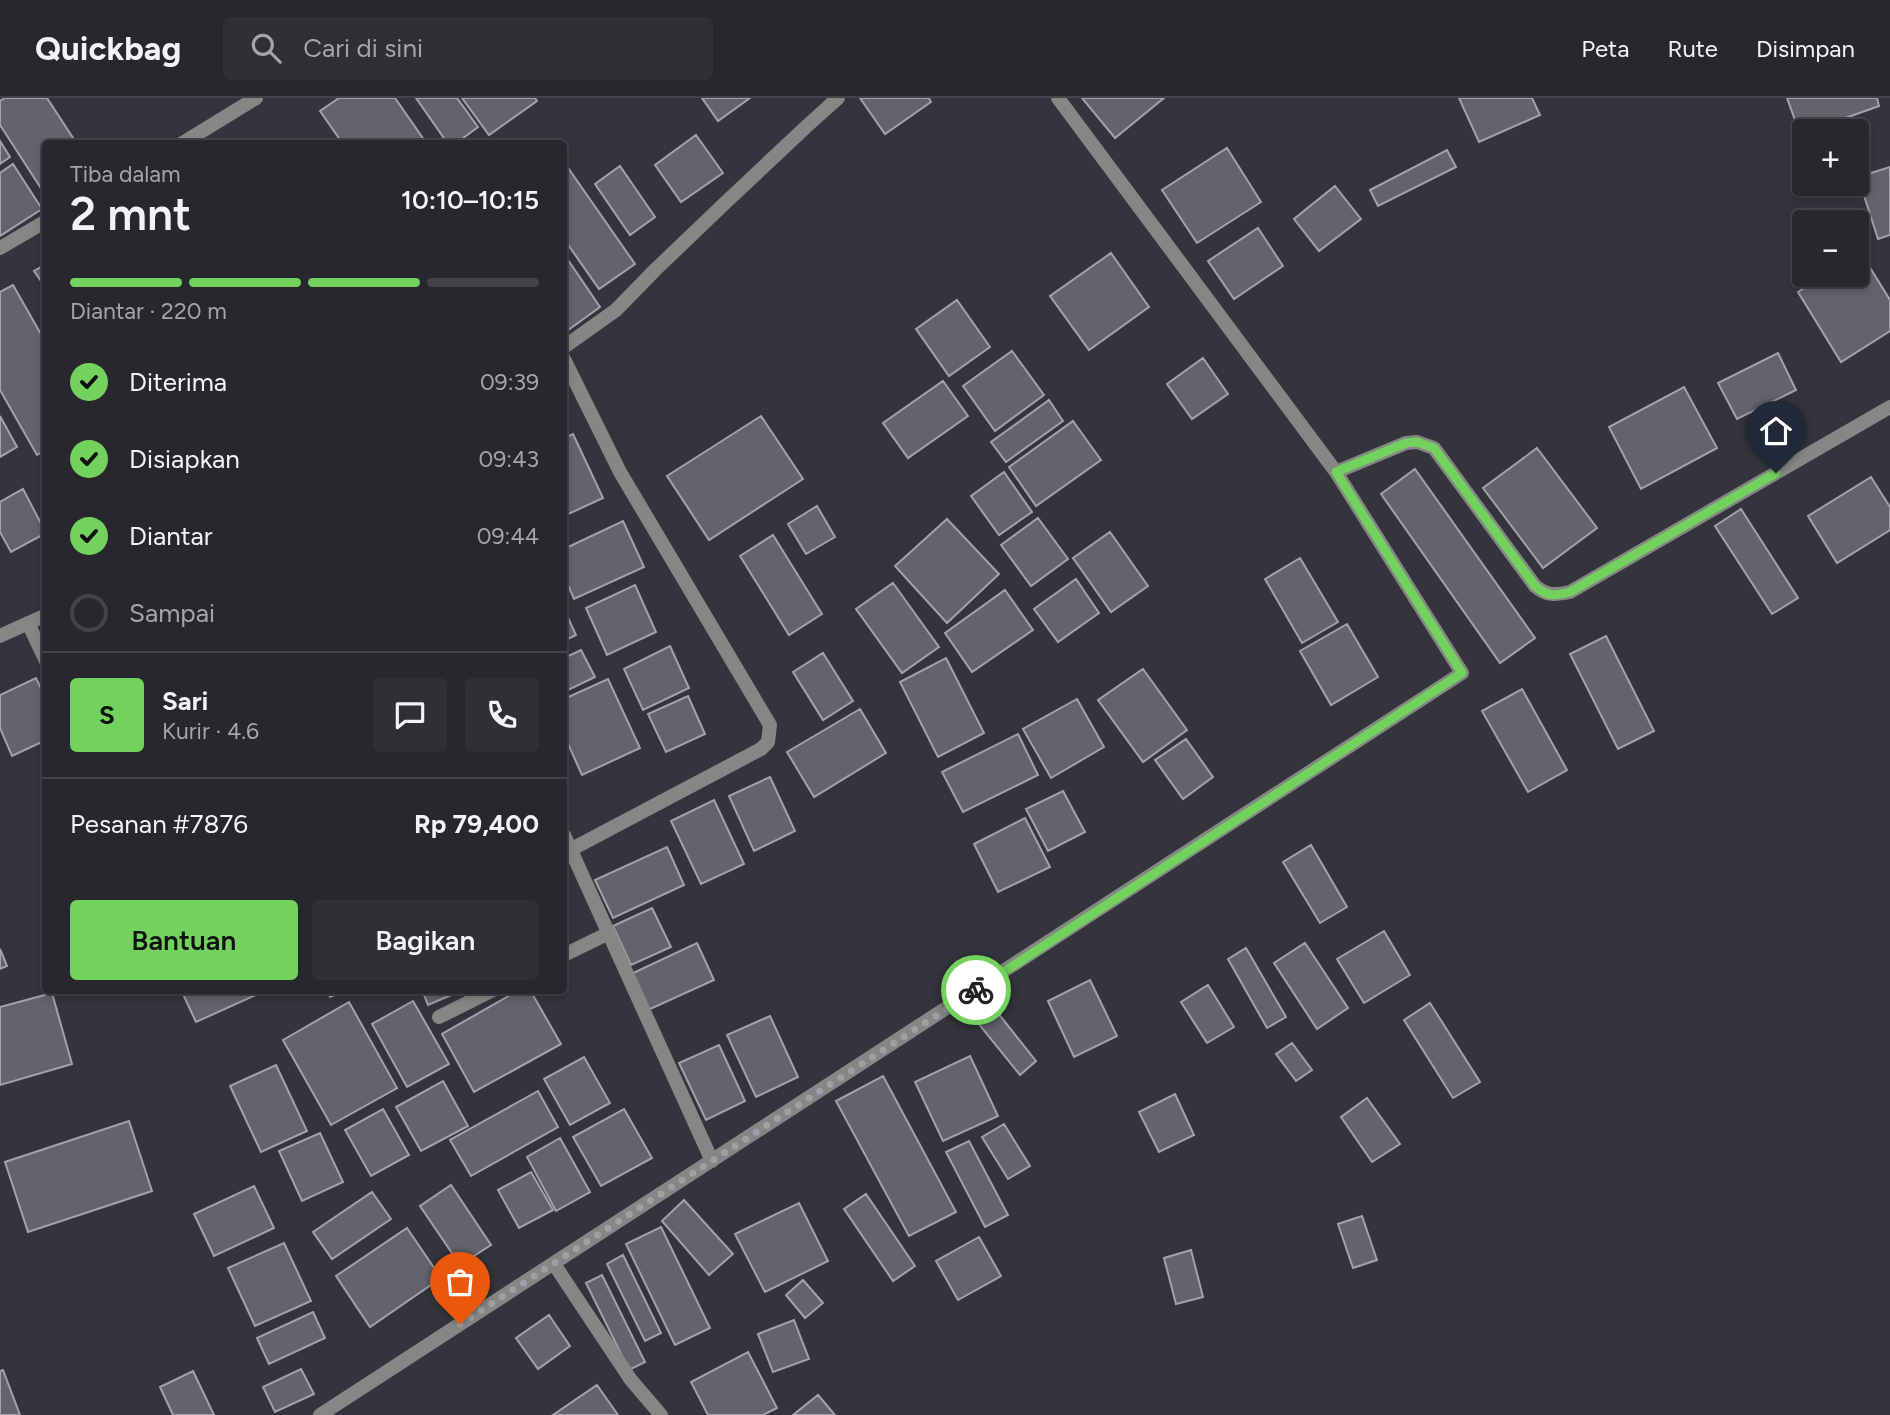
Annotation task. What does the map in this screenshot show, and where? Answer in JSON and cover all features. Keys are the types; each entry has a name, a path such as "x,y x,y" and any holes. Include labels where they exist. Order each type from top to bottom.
{"street":[{"path":"188,140 256,98"},
{"path":"567,345 616,310 734,194 838,98"},
{"path":"320,1415 1462,673 1336,472 1058,98"},
{"path":"0,248 42,223"},
{"path":"567,365 620,472 770,725 768,741 761,749 570,850"},
{"path":"1336,472 1406,443 1417,442 1434,448 1535,586 1542,592 1555,595 1570,592 1890,407"},
{"path":"0,636 42,617"},
{"path":"29,623 42,651"},
{"path":"567,842 712,1161"},
{"path":"567,954 609,933"},
{"path":"439,1017 485,994"},
{"path":"554,1264 631,1380 661,1415"}],"building":[{"path":"5,98 47,98 74,140 42,140 42,190 0,125 0,101"},
{"path":"339,98 395,98 424,140 340,140 320,111"},
{"path":"416,98 457,98 478,127 460,140 445,140"},
{"path":"462,98 535,98 537,101 489,135"},
{"path":"702,98 750,98 718,121"},
{"path":"860,98 929,98 931,102 885,134"},
{"path":"1082,98 1164,98 1115,138"},
{"path":"1459,98 1532,98 1540,115 1479,142"},
{"path":"1787,98 1877,98 1879,106 1843,119 1795,119"},
{"path":"696,135 723,173 681,202 655,165"},
{"path":"0,141 10,157 0,164"},
{"path":"1227,148 1261,202 1197,243 1162,190"},
{"path":"1447,150 1456,167 1378,206 1370,190"},
{"path":"13,164 42,209 0,236 0,173"},
{"path":"567,166 635,264 599,289 567,243"},
{"path":"620,166 655,217 630,235 595,184"},
{"path":"1890,167 1890,235 1878,239 1864,196 1869,196 1869,174"},
{"path":"1335,186 1361,219 1319,251 1294,219"},
{"path":"1258,228 1283,266 1234,299 1208,261"},
{"path":"1111,253 1149,307 1089,350 1050,296"},
{"path":"567,258 600,307 567,331"},
{"path":"42,266 42,282 34,271"},
{"path":"1869,266 1890,300 1890,331 1841,362 1798,292 1806,287 1869,287"},
{"path":"13,285 42,336 42,452 37,455 0,390 0,292"},
{"path":"957,300 990,347 949,376 916,329"},
{"path":"1012,351 1044,395 995,431 963,386"},
{"path":"1778,353 1796,390 1737,419 1718,383"},
{"path":"1203,358 1228,394 1192,419 1167,384"},
{"path":"943,381 968,416 908,458 883,423"},
{"path":"1684,387 1717,448 1641,489 1609,427"},
{"path":"1049,400 1063,421 1006,462 991,442"},
{"path":"0,416 17,447 0,457"},
{"path":"761,416 803,479 709,540 667,476"},
{"path":"1073,421 1101,460 1036,506 1009,467"},
{"path":"573,434 603,498 567,515 567,437"},
{"path":"1537,448 1597,528 1543,568 1483,488"},
{"path":"1415,469 1535,638 1500,663 1381,494"},
{"path":"1004,472 1032,512 999,535 971,496"},
{"path":"1871,477 1890,507 1890,530 1837,563 1808,516"},
{"path":"23,489 42,525 42,535 11,552 0,532 0,502"},
{"path":"817,506 835,537 806,554 788,524"},
{"path":"1741,509 1798,598 1772,614 1715,526"},
{"path":"1038,518 1068,559 1031,586 1001,545"},
{"path":"947,519 999,574 947,623 895,566"},
{"path":"623,521 644,567 574,599 567,583 567,548"},
{"path":"1110,532 1148,586 1111,612 1073,558"},
{"path":"773,535 822,614 789,635 740,556"},
{"path":"1300,558 1338,622 1302,643 1265,579"},
{"path":"1076,579 1099,613 1058,642 1034,609"},
{"path":"893,583 939,647 902,673 856,609"},
{"path":"635,585 656,632 607,655 586,608"},
{"path":"1005,590 1033,630 972,672 945,633"},
{"path":"567,616 576,635 567,640"},
{"path":"1347,624 1378,677 1331,705 1300,651"},
{"path":"1606,636 1654,731 1618,749 1570,654"},
{"path":"670,646 689,688 643,710 624,669"},
{"path":"581,650 595,677 567,691 567,657"},
{"path":"823,653 853,701 823,720 793,672"},
{"path":"946,658 984,733 938,757 900,682"},
{"path":"1143,669 1187,730 1143,762 1098,700"},
{"path":"36,678 42,691 42,742 12,756 0,728 0,695"},
{"path":"608,679 640,748 582,775 567,742 567,698"},
{"path":"1522,689 1567,770 1528,792 1482,711"},
{"path":"688,696 705,734 666,752 648,714"},
{"path":"1077,699 1104,747 1051,778 1023,729"},
{"path":"860,709 886,753 814,797 787,752"},
{"path":"1018,734 1038,775 963,812 942,772"},
{"path":"1186,739 1213,777 1183,799 1155,760"},
{"path":"770,777 795,831 754,851 729,796"},
{"path":"1063,791 1085,832 1048,851 1026,809"},
{"path":"714,800 744,864 701,884 671,821"},
{"path":"1025,818 1050,867 998,892 974,844"},
{"path":"1311,845 1347,907 1320,923 1283,862"},
{"path":"667,847 684,885 613,918 595,880"},
{"path":"652,908 671,947 631,965 613,926"},
{"path":"1384,931 1410,975 1364,1003 1337,959"},
{"path":"697,943 714,980 648,1010 631,974"},
{"path":"1305,943 1348,1008 1317,1029 1274,963"},
{"path":"1246,948 1286,1017 1267,1028 1228,959"},
{"path":"0,949 7,966 0,969"},
{"path":"1090,980 1117,1036 1074,1057 1048,1001"},
{"path":"1208,985 1234,1027 1207,1043 1181,1002"},
{"path":"52,994 72,1064 0,1085 0,1007"},
{"path":"183,994 258,994 196,1022"},
{"path":"424,994 454,994 428,1005"},
{"path":"512,994 532,994 561,1044 474,1092 442,1034"},
{"path":"413,1001 449,1064 407,1087 372,1024"},
{"path":"349,1002 397,1088 331,1125 283,1040"},
{"path":"990,1003 1036,1061 1020,1075 973,1017"},
{"path":"1430,1003 1480,1082 1453,1098 1404,1020"},
{"path":"770,1016 798,1077 756,1097 727,1035"},
{"path":"1292,1043 1312,1070 1296,1081 1276,1054"},
{"path":"719,1045 745,1101 706,1120 679,1063"},
{"path":"970,1056 998,1116 943,1141 915,1082"},
{"path":"584,1057 610,1103 570,1125 544,1079"},
{"path":"276,1065 307,1131 261,1152 230,1086"},
{"path":"883,1076 956,1212 909,1236 836,1101"},
{"path":"443,1081 468,1126 421,1151 396,1107"},
{"path":"538,1091 558,1127 471,1176 450,1140"},
{"path":"1175,1094 1194,1135 1159,1152 1139,1112"},
{"path":"1367,1098 1400,1144 1372,1162 1341,1117"},
{"path":"383,1109 409,1155 371,1176 345,1130"},
{"path":"624,1109 652,1158 601,1186 573,1137"},
{"path":"129,1121 152,1191 28,1232 5,1162"},
{"path":"1004,1124 1030,1166 1008,1179 982,1137"},
{"path":"320,1133 343,1182 302,1201 279,1151"},
{"path":"560,1138 590,1192 556,1211 527,1157"},
{"path":"969,1141 1008,1215 985,1227 946,1152"},
{"path":"531,1172 553,1210 519,1228 498,1190"},
{"path":"451,1185 491,1245 460,1265 420,1206"},
{"path":"254,1186 274,1228 214,1256 194,1214"},
{"path":"372,1192 391,1219 332,1259 313,1232"},
{"path":"866,1194 915,1266 893,1281 844,1209"},
{"path":"684,1200 733,1254 709,1275 662,1221"},
{"path":"799,1203 828,1261 765,1292 735,1234"},
{"path":"1362,1216 1377,1260 1353,1268 1338,1224"},
{"path":"661,1227 710,1328 675,1345 626,1244"},
{"path":"407,1228 441,1278 370,1327 336,1276"},
{"path":"979,1237 1001,1276 958,1300 936,1261"},
{"path":"284,1243 311,1301 255,1326 228,1268"},
{"path":"1191,1250 1203,1297 1176,1304 1164,1258"},
{"path":"623,1255 661,1333 645,1341 607,1264"},
{"path":"602,1275 645,1362 629,1370 586,1283"},
{"path":"803,1280 823,1303 805,1318 786,1295"},
{"path":"313,1312 325,1338 269,1364 257,1338"},
{"path":"549,1315 570,1346 538,1369 516,1338"},
{"path":"794,1320 809,1359 773,1372 758,1334"},
{"path":"748,1352 777,1408 763,1415 708,1415 691,1382"},
{"path":"301,1369 314,1394 275,1412 263,1387"},
{"path":"3,1370 20,1415 0,1415 0,1371"},
{"path":"193,1371 214,1415 173,1415 160,1387"},
{"path":"597,1385 618,1415 553,1415"},
{"path":"818,1395 835,1415 793,1415"}],"way so far":[{"path":"460,1324 976,990"}],"route":[{"path":"976,990 1462,673 1336,472 1406,443 1417,442 1434,448 1535,586 1548,595 1570,592 1776,473"}]}
